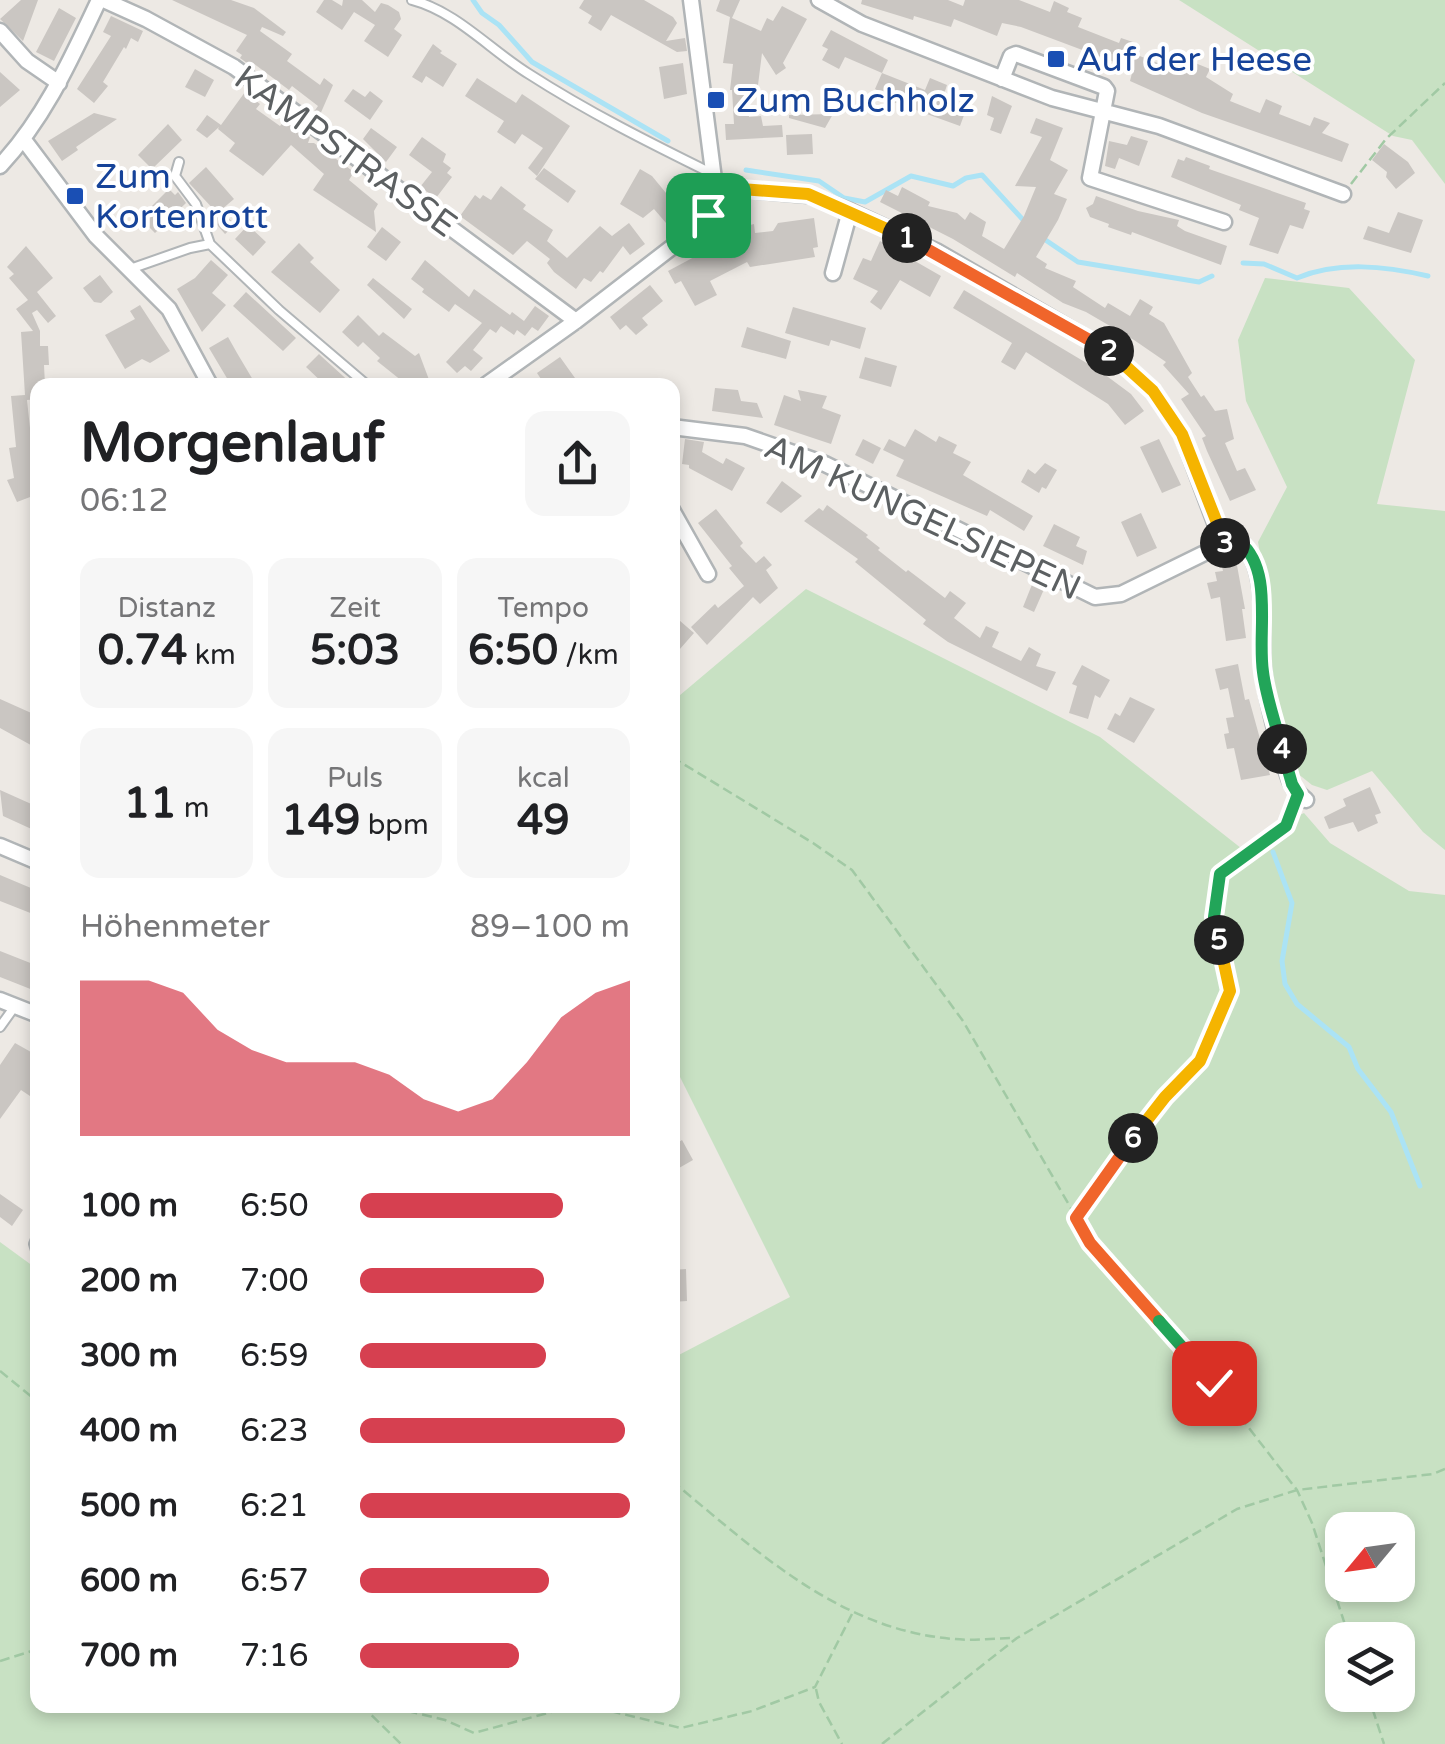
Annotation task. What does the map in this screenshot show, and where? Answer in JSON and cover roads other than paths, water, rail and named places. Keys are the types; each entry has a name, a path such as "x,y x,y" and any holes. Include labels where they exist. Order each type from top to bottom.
{"street":[{"path":"0,166 24,140 59,83 101,0"},
{"name":"KAMPSTRASSE","path":"101,0 146,19 234,67 576,321"},
{"path":"496,378 702,224 714,204 692,4 678,0"},
{"path":"819,0 862,24 1052,98 1159,126 1343,194"},
{"path":"0,31 27,62 59,83"},
{"path":"1002,79 1010,56 1016,54 1104,87 1107,92 1090,178 1224,222"},
{"path":"24,140 96,236 169,308 206,378"},
{"path":"714,180 808,194 936,251 1112,353 1153,391 1182,434 1223,544 1240,542 1249,550 1257,572 1262,618 1262,672 1292,784 1302,797"},
{"path":"833,273 850,211"},
{"name":"AM KUNGELSIEPEN","path":"680,428 746,436 825,464 1094,596 1121,594 1223,544"},
{"path":"680,524 708,574"},
{"path":"0,846 30,859"},
{"path":"0,1000 30,1012"}],"lane":[{"path":"412,0 435,6 525,72 714,180"},
{"path":"179,162 175,176 196,204 210,244 359,378"},
{"path":"130,269 210,244"},
{"path":"0,1026 15,1006"}],"waterway":[{"path":"473,0 532,62 668,141"},
{"path":"746,170 819,181 844,198 865,202 911,176 953,186 982,175 1025,222"},
{"path":"1044,239 1078,262 1199,282 1212,276"},
{"path":"1243,263 1264,264 1297,278 1329,269 1362,267 1428,276"},
{"path":"1273,852 1292,903 1282,961 1285,984 1297,1004 1349,1047 1358,1069 1391,1112 1420,1186"}],"place":[{"name":"Auf der Heese","path":"1056,59"},
{"name":"Zum Buchholz","path":"716,100"},
{"name":"Zum Kortenrott","path":"75,196"}]}
